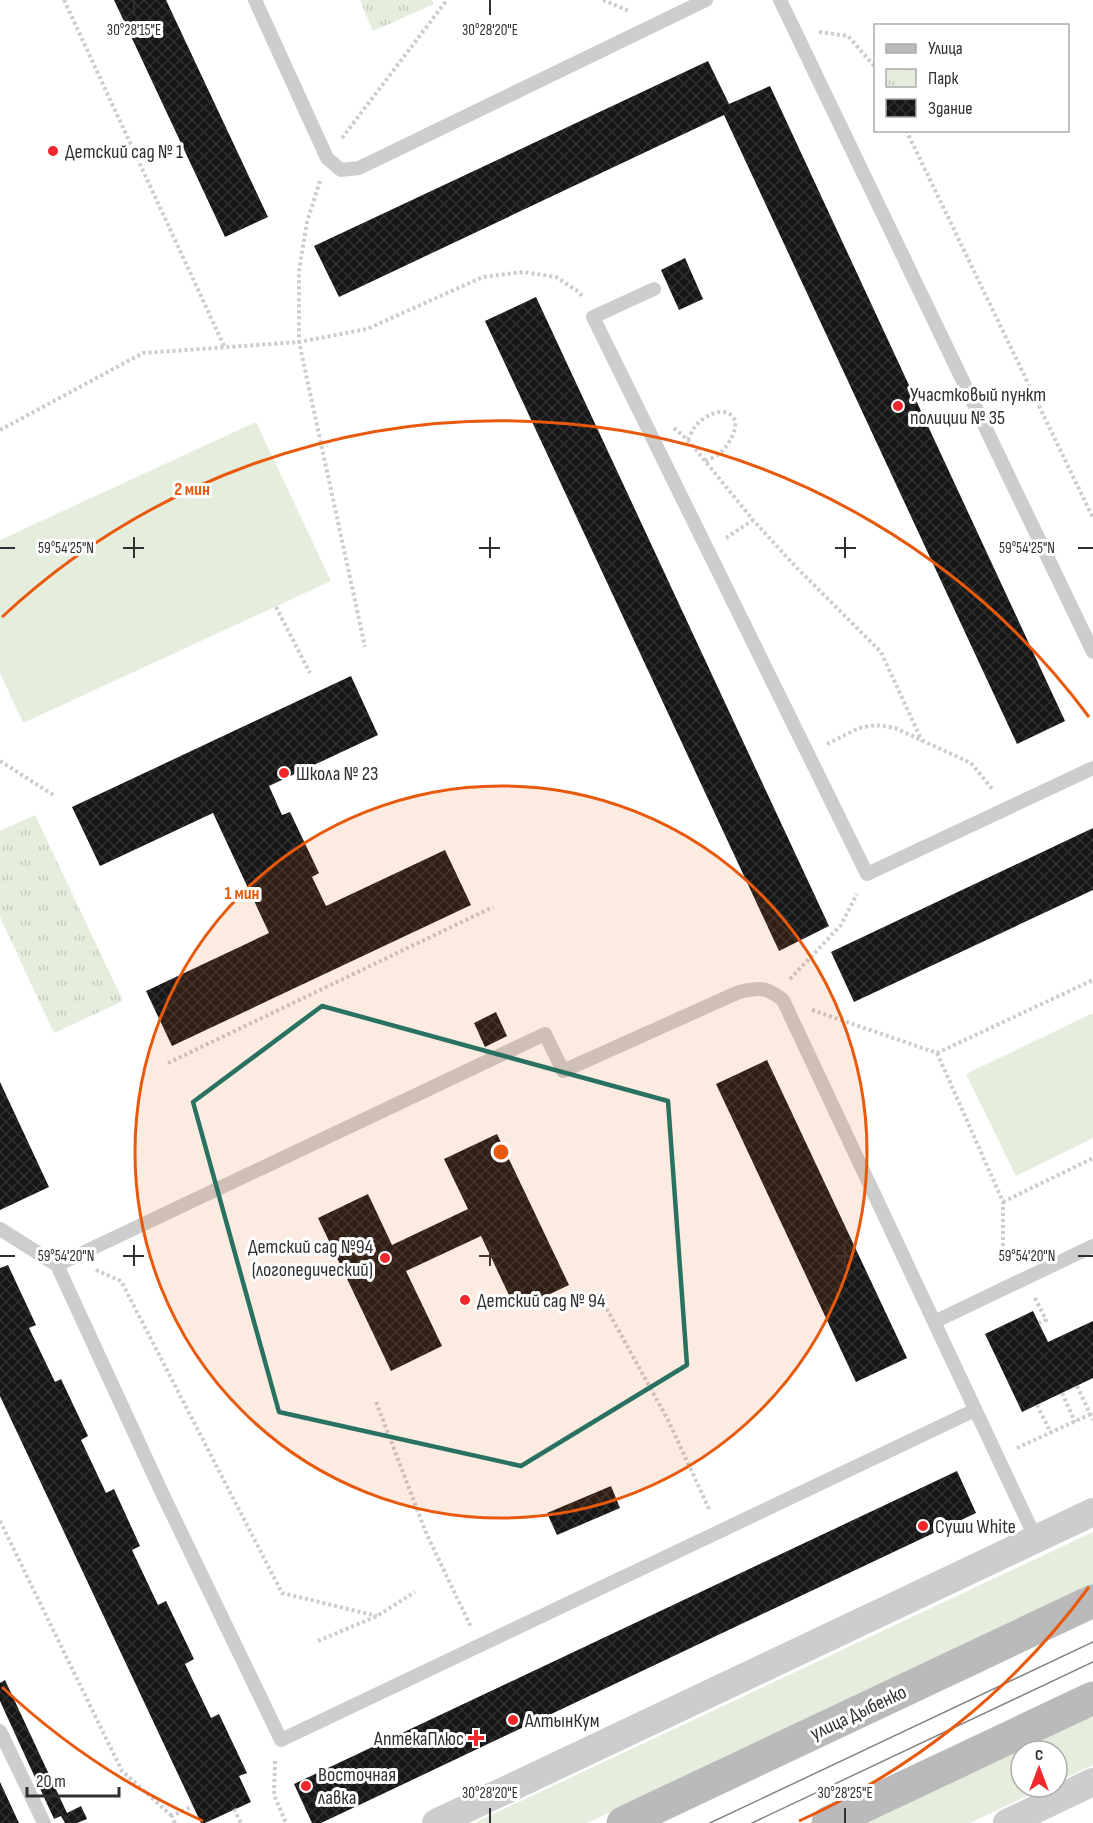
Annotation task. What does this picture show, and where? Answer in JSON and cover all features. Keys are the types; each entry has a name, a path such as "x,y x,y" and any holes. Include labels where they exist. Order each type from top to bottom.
{"main road":[{"name":"улица Дыбенко","path":"623,1823 1093,1601"},
{"path":"828,1823 1093,1698"}],"street":[{"path":"436,1823 1093,1512"},
{"path":"1006,1823 1093,1782"}],"lane":[{"path":"255,0 327,158 341,170 359,168 706,0"},
{"path":"780,0 1093,652"},
{"path":"654,289 593,317 867,874 1093,768"},
{"path":"57,1265 544,1034 563,1071 739,992 754,988 770,990 783,1000 1036,1539"},
{"path":"0,1229 57,1265 280,1740 975,1410"},
{"path":"934,1322 1093,1246"},
{"path":"0,1731 44,1823"}],"path":[{"path":"64,0 225,348"},
{"path":"364,647 299,342 300,271 307,222 327,158 447,0"},
{"path":"794,29 848,36 874,66"},
{"path":"907,132 1093,518"},
{"path":"0,430 143,353 299,342 367,329 483,277 523,272 556,277 579,291 593,317"},
{"path":"640,410 658,414 688,440 753,520 795,566 881,652 922,741"},
{"path":"688,440 695,426 707,416 723,412 730,414 735,427 730,442 719,454 705,461"},
{"path":"708,550 753,520"},
{"path":"276,607 310,673"},
{"path":"808,753 859,728 876,725 895,728 971,763 992,789 1003,811"},
{"path":"0,762 55,796"},
{"path":"867,874 841,925 790,979 783,1000 937,1053 1093,980"},
{"path":"168,1064 493,907"},
{"path":"937,1053 1003,1202 1003,1289"},
{"path":"1003,1202 1093,1158"},
{"path":"71,1259 121,1281 282,1593 377,1616"},
{"path":"1026,1278 1046,1320 1039,1323"},
{"path":"598,1293 668,1420 719,1532"},
{"path":"1077,1386 1093,1420"},
{"path":"1062,1393 1075,1422"},
{"path":"376,1401 427,1535 480,1645"},
{"path":"1037,1405 1051,1433"},
{"path":"998,1457 1092,1414"},
{"path":"0,1521 122,1771 172,1815 176,1823"},
{"path":"318,1641 377,1616 415,1592"},
{"path":"280,1740 274,1768 274,1795 286,1823"},
{"path":"172,1815 193,1806"},
{"path":"234,1809 241,1823"}],"highlighted area":[{"path":"322,1006 668,1101 687,1365 521,1466 279,1412 193,1102"}],"green space":[{"path":"360,0 432,0 434,4 373,31"},
{"path":"256,422 331,581 23,723 0,673 0,540"},
{"path":"35,815 123,1001 54,1033 0,917 0,831"},
{"path":"1093,1013 1093,1138 1016,1176 966,1074"},
{"path":"1093,1532 1093,1584 587,1823 474,1823"},
{"path":"1093,1714 1093,1765 1069,1776 1069,1739 1040,1739"},
{"path":"1009,1753 1009,1799 1021,1799 970,1823 861,1823"}],"building":[{"path":"114,0 166,0 268,217 225,237"},
{"path":"708,61 729,104 770,86 1065,721 1017,744 724,115 339,297 314,246"},
{"path":"685,258 703,299 679,310 661,270"},
{"path":"536,297 829,926 779,951 485,321"},
{"path":"351,676 378,735 269,786 282,815 290,812 319,873 312,877 326,906 445,850 471,905 172,1046 146,991 269,933 213,813 100,866 72,807"},
{"path":"1093,828 1093,890 854,1002 831,952"},
{"path":"496,1012 507,1036 485,1047 474,1023"},
{"path":"767,1060 907,1358 856,1382 716,1084"},
{"path":"0,1082 49,1187 0,1210"},
{"name":"Детский сад №94 (логопедический)","path":"497,1134 569,1285 516,1310 481,1236 406,1271 442,1346 391,1371 318,1218 368,1194 392,1245 468,1209 444,1159"},
{"path":"8,1265 36,1325 29,1328 55,1382 61,1379 88,1436 81,1440 106,1493 114,1489 140,1546 132,1550 158,1605 166,1601 194,1659 185,1664 211,1718 219,1714 247,1773 239,1776 251,1802 205,1823 201,1823 0,1396 0,1268"},
{"path":"1033,1311 1048,1342 1093,1321 1093,1378 1022,1412 985,1334"},
{"path":"957,1471 976,1513 321,1823 312,1823 294,1784"},
{"path":"611,1486 620,1508 557,1535 547,1513"},
{"path":"5,1680 67,1813 81,1806 87,1819 77,1823 65,1823 61,1816 54,1819 0,1701 0,1683"},
{"path":"0,1782 19,1823 0,1823"}],"tram line":[{"path":"710,1823 1093,1642"},
{"path":"752,1823 1093,1662"}],"place":[{"name":"Детский сад № 1","path":"53,151"},
{"name":"Участковый пункт полиции № 35","path":"898,406"},
{"name":"Школа № 23","path":"284,773"},
{"name":"Детский сад №94 (логопедический)","path":"385,1258"},
{"name":"Детский сад № 94","path":"465,1300"},
{"name":"Суши White","path":"923,1526"},
{"name":"АлтынКум","path":"513,1720"},
{"name":"АптекаПлюс","path":"476,1738"},
{"name":"Восточная лавка","path":"306,1786"}]}
